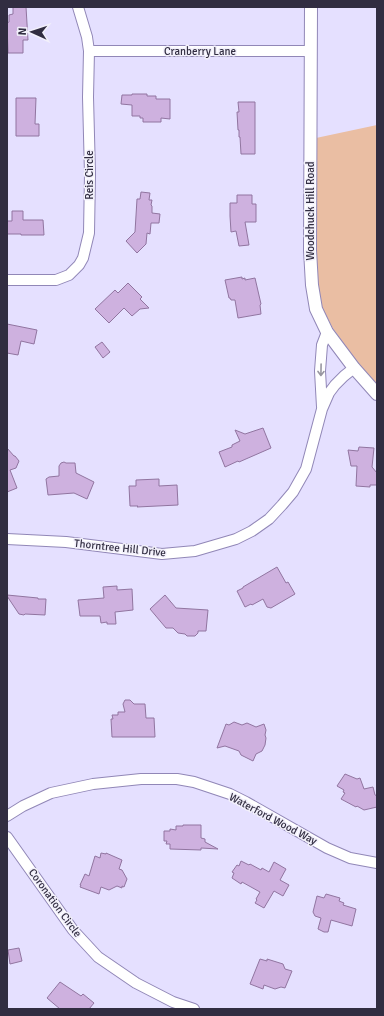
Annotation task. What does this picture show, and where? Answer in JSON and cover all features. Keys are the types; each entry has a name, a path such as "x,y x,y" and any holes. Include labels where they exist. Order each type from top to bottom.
{"street":[{"name":"Reis Circle","path":"7,280 56,280 69,275 79,265 83,258 89,233 89,51 87,38 78,7"},
{"name":"Woodchuck Hill Road","path":"311,7 310,257 312,285 316,309 327,332 354,368 377,394"},
{"name":"Cranberry Lane","path":"89,51 310,51"},
{"name":"Thorntree Hill Drive","path":"322,409 320,371 322,345 327,332"},
{"name":"Thorntree Hill Drive","path":"7,539 66,542 162,554 195,551 236,539 252,531 268,519 282,506 293,492 306,469 322,409 329,393 344,376 354,368"},
{"name":"Waterford Wood Way","path":"7,816 23,806 51,793 93,784 141,779 183,780 194,782 230,794 327,848 350,858 377,863"},
{"name":"Coronation Circle","path":"7,837 73,930 98,957 136,983 173,1002 194,1009"}],"shaded area":[{"path":"377,125 377,385 359,365 332,327 322,307 317,278 316,138"}],"building":[{"path":"13,7 26,7 28,40 23,40 23,53 8,53 7,23 9,22 9,15 13,14"},
{"path":"147,94 147,96 156,96 156,99 170,99 170,119 161,118 161,122 143,122 143,118 140,118 140,116 132,116 132,105 121,104 122,95"},
{"path":"16,98 36,98 35,124 39,124 39,136 16,136"},
{"path":"238,102 255,102 255,154 241,154 238,130"},
{"path":"141,192 150,193 149,200 152,200 152,213 160,214 159,223 151,223 150,234 147,233 146,244 137,253 126,241 135,232 137,199 140,199"},
{"path":"237,195 252,195 252,204 256,204 256,222 245,222 249,245 239,246 236,231 231,232 230,203 237,203"},
{"path":"12,211 23,211 23,220 43,220 44,235 7,234 7,221 12,221"},
{"path":"242,277 242,279 245,278 245,280 255,278 261,304 261,314 238,318 235,300 231,300 229,298 225,280"},
{"path":"128,283 142,297 140,299 149,308 140,309 132,316 124,308 109,323 95,309 115,290 118,293"},
{"path":"7,324 37,330 34,344 21,341 18,355 7,353"},
{"path":"102,342 110,352 103,358 95,347"},
{"path":"263,428 271,448 225,467 219,452 232,447 232,445 240,441 235,430 245,434"},
{"path":"359,447 374,448 372,467 377,473 377,485 370,485 370,487 356,486 357,466 351,466 348,450 358,451"},
{"path":"7,448 19,461 16,468 10,470 17,488 7,492"},
{"path":"64,462 75,463 76,473 94,482 87,499 74,493 48,495 46,479 49,477 59,476 59,466"},
{"path":"159,479 159,486 177,485 178,505 130,506 129,486 136,486 136,480"},
{"path":"277,567 286,583 288,582 295,594 271,608 267,607 263,599 245,607 237,591"},
{"path":"117,586 117,590 132,589 133,610 115,612 116,624 107,624 107,622 101,623 100,616 80,616 78,600 104,598 103,587"},
{"path":"7,595 46,599 45,615 19,614"},
{"path":"165,595 176,608 208,610 206,631 198,631 195,636 187,636 185,634 178,633 173,628 166,628 150,609"},
{"path":"125,700 130,700 134,704 145,704 146,718 154,718 155,737 112,737 112,715 118,715 118,712 125,712 123,704"},
{"path":"234,722 242,725 247,723 256,727 264,724 266,730 265,745 262,751 256,754 253,761 241,755 239,751 225,746 217,748 226,724 229,725"},
{"path":"345,774 357,779 360,778 364,789 373,787 375,795 377,796 377,807 364,810 341,799 345,793 343,792 344,790 337,786"},
{"path":"201,825 201,838 205,839 205,842 218,849 170,849 170,844 166,844 167,841 164,841 164,831 170,831 170,829 176,830 176,826"},
{"path":"101,853 106,853 122,860 119,869 122,870 127,879 124,887 122,886 122,888 117,886 109,890 101,887 99,894 80,887 80,885 85,874 89,876 95,856 100,858"},
{"path":"241,861 269,872 274,862 286,869 280,880 289,885 283,896 274,891 264,908 255,903 260,892 242,882 241,884 232,878 234,873 232,872 237,865 239,866"},
{"path":"326,894 340,898 339,901 344,903 343,905 356,909 352,926 331,920 328,932 318,929 321,918 315,916 313,912 317,896 324,898"},
{"path":"19,948 22,961 10,964 8,950"},
{"path":"260,959 267,961 267,959 283,964 285,969 292,971 285,988 281,987 275,989 264,985 263,989 250,984"},
{"path":"60,982 81,996 83,994 94,1003 89,1009 60,1009 47,998"}]}
